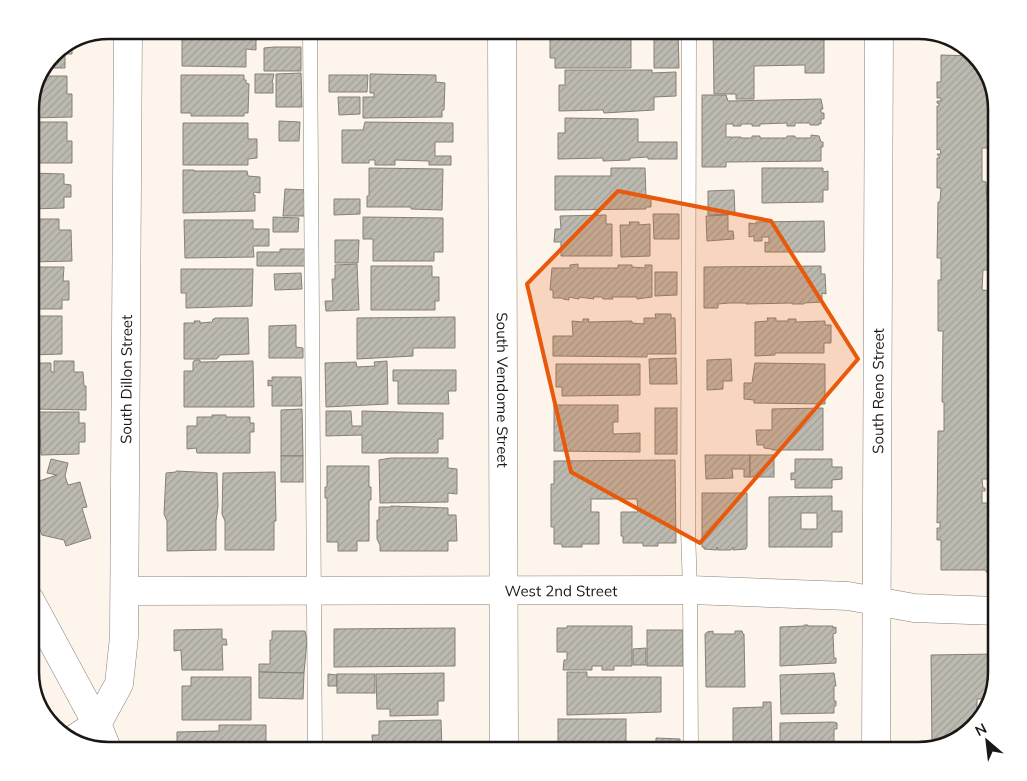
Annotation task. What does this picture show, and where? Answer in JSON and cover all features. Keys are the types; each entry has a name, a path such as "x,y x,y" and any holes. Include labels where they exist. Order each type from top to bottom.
{"street":[{"name":"South Dillon Street","path":"97,724 119,684 124,637 126,591 128,39"},
{"name":"South Vendome Street","path":"502,39 504,742"},
{"name":"South Reno Street","path":"876,742 875,600 879,39"},
{"name":"West 2nd Street","path":"126,591 690,590 848,596 914,608 988,611"},
{"path":"39,617 97,724 104,742"},
{"path":"79,736 97,724"}],"lane":[{"path":"310,39 315,742"},
{"path":"689,39 688,530 691,742"}],"highlighted area":[{"path":"618,191 771,221 858,359 700,543 571,472 527,284"}],"building":[{"path":"182,39 256,39 256,50 246,49 246,67 182,66"},
{"path":"550,39 631,39 631,68 555,68 555,58 550,58"},
{"path":"654,39 678,39 679,68 654,68"},
{"path":"713,39 824,39 824,73 805,73 805,65 754,66 754,99 736,99 736,94 714,94"},
{"path":"301,47 301,71 264,71 264,48"},
{"path":"65,55 65,68 52,68"},
{"path":"941,55 964,56 981,78 987,95 988,148 982,148 982,181 986,182 988,202 988,270 983,270 982,290 988,290 988,479 982,479 985,491 982,491 982,503 988,503 988,572 986,570 941,570 941,540 937,540 937,528 940,528 940,522 937,523 938,431 944,431 944,402 942,402 943,331 938,331 938,280 941,280 941,258 937,258 938,202 940,202 941,188 937,188 937,158 940,158 937,154 941,154 940,149 937,150 937,106 939,104 937,101 941,101 941,98 937,98 937,82 941,82"},
{"path":"565,70 652,70 652,73 676,72 676,96 654,97 654,110 604,113 603,110 559,111 559,85 565,85"},
{"path":"301,73 302,107 276,107 276,74"},
{"path":"255,74 274,74 272,83 273,93 255,93"},
{"path":"370,74 436,75 436,82 445,83 442,117 363,118 363,97 374,97 374,93 370,93"},
{"path":"181,75 244,75 244,80 249,84 248,113 244,113 244,116 191,116 191,113 181,113"},
{"path":"329,75 368,75 367,92 329,92"},
{"path":"47,76 67,76 67,94 72,94 72,117 39,118 41,91"},
{"path":"702,95 726,95 728,101 821,99 823,109 821,109 821,113 824,113 824,119 821,119 821,124 819,123 819,125 795,123 795,126 787,126 787,123 760,124 760,126 741,124 741,126 733,126 733,124 726,124 726,137 752,138 752,136 760,136 760,138 787,138 787,136 795,136 795,138 811,138 811,135 819,136 821,142 823,142 821,161 726,162 726,167 702,167"},
{"path":"338,97 360,97 360,114 339,115"},
{"path":"565,118 638,119 638,142 677,142 677,159 648,159 648,157 603,161 603,158 558,159 558,133 565,133"},
{"path":"279,121 300,122 299,141 279,141"},
{"path":"39,122 67,122 67,141 72,141 72,163 39,163"},
{"path":"365,122 453,123 453,142 435,142 435,156 451,156 451,165 429,165 429,161 395,160 395,165 375,165 375,160 369,160 369,163 342,163 342,130 363,130"},
{"path":"183,123 248,123 248,139 257,139 257,158 248,159 248,165 183,165"},
{"path":"369,168 443,169 442,210 411,209 411,207 367,207"},
{"path":"611,168 645,168 646,197 651,197 651,207 646,207 646,209 555,210 555,176 611,176"},
{"path":"762,168 823,168 823,172 828,171 828,190 823,190 823,202 762,203"},
{"path":"183,170 247,171 248,176 260,177 260,193 254,192 253,195 255,195 255,211 183,213"},
{"path":"39,173 64,174 64,184 71,185 71,197 64,197 64,208 39,209"},
{"path":"285,189 307,190 306,216 283,216"},
{"path":"734,190 735,214 708,215 708,191"},
{"path":"334,199 360,199 360,214 334,215"},
{"path":"653,214 679,214 679,239 654,239"},
{"path":"606,215 606,224 612,224 612,256 561,256 561,242 554,242 555,229 561,229 560,216"},
{"path":"728,215 728,231 733,231 734,239 707,241 706,216"},
{"path":"273,217 299,218 298,232 273,232"},
{"path":"363,217 443,218 443,252 434,252 434,261 373,261 373,239 363,239"},
{"path":"39,219 59,219 59,230 71,230 72,261 39,262"},
{"path":"184,220 253,220 253,229 269,229 269,246 253,246 254,257 185,258"},
{"path":"824,221 824,252 765,252 765,242 769,243 769,237 762,237 762,241 754,241 754,236 749,237 749,223"},
{"path":"629,222 639,222 639,225 650,224 650,256 621,257 620,225 630,225"},
{"path":"335,240 359,240 358,263 335,263"},
{"path":"280,249 305,249 305,266 257,266 257,252 280,252"},
{"path":"357,264 359,310 326,311 325,301 333,301 332,279 335,279 335,265"},
{"path":"578,264 578,268 618,268 618,265 632,265 632,267 645,268 645,265 652,265 652,297 637,299 637,297 612,297 613,299 603,299 602,297 593,297 594,299 579,297 579,299 569,297 569,300 553,298 553,290 550,290 552,268 570,268 570,265"},
{"path":"371,266 432,266 432,277 439,277 439,301 435,301 435,310 371,310"},
{"path":"821,266 821,274 825,274 826,294 822,293 822,302 804,304 729,303 718,304 718,308 704,308 704,267"},
{"path":"39,267 64,267 63,281 69,281 69,300 62,300 62,309 39,309"},
{"path":"181,269 253,269 252,306 186,308 186,293 181,293"},
{"path":"655,272 677,272 677,295 655,296"},
{"path":"301,273 302,289 275,290 274,274"},
{"path":"655,314 671,314 671,318 675,318 676,354 647,354 647,357 553,356 553,336 573,336 572,321 583,322 583,319 589,319 588,322 632,321 632,323 644,324 644,318 656,318"},
{"path":"39,316 62,316 62,354 39,355"},
{"path":"455,317 455,348 413,348 413,356 357,359 357,318"},
{"path":"215,318 248,318 249,354 219,355 217,359 184,359 184,323 195,323 194,321 200,321 200,323 212,322"},
{"path":"767,318 776,318 776,321 796,319 796,322 825,321 825,325 831,325 831,343 824,343 824,353 775,353 775,355 755,356 755,322 768,321"},
{"path":"296,325 296,347 303,348 303,358 269,358 269,326"},
{"path":"676,358 677,384 650,384 649,359"},
{"path":"731,359 732,381 723,381 723,389 707,390 707,360"},
{"path":"200,360 200,362 253,361 254,407 184,407 184,371 193,371 193,362"},
{"path":"54,361 74,361 74,372 83,372 84,386 86,386 86,410 39,409 39,363 51,363 51,372 54,372"},
{"path":"387,361 388,404 326,407 325,363 356,362 357,367 375,366 374,362"},
{"path":"755,363 825,364 825,404 754,403 754,400 744,399 744,383 752,383"},
{"path":"556,364 640,364 640,395 562,396 562,387 556,387"},
{"path":"393,370 456,370 456,391 448,391 449,404 398,404 398,381 393,381"},
{"path":"272,377 301,377 302,406 272,406 272,385 268,386 268,380 272,381"},
{"path":"554,405 618,405 618,422 613,422 613,434 640,433 640,452 554,451"},
{"path":"655,408 677,408 677,454 655,454"},
{"path":"823,408 823,450 772,450 764,448 764,445 757,445 756,430 772,430 772,409"},
{"path":"302,409 303,456 281,456 281,410"},
{"path":"326,411 351,411 352,426 362,426 362,411 443,413 443,439 438,439 438,453 362,453 362,435 326,436"},
{"path":"39,412 79,412 79,423 85,423 85,442 79,442 79,454 41,455"},
{"path":"212,415 250,417 250,423 254,423 254,432 250,432 250,453 197,453 196,448 187,449 187,426 197,426 197,417 212,417"},
{"path":"705,455 750,455 750,477 744,477 744,469 732,469 733,478 706,479"},
{"path":"750,455 774,455 774,477 750,477"},
{"path":"281,456 303,456 303,482 281,482"},
{"path":"391,458 448,458 448,468 457,469 457,494 448,493 448,502 380,503 379,460"},
{"path":"51,459 68,463 65,476 68,485 80,482 87,507 82,508 91,538 66,546 64,540 42,535 39,527 39,481 57,475 47,473"},
{"path":"795,459 832,459 832,467 842,467 842,479 832,480 832,488 795,488 795,479 791,480 791,473 795,473"},
{"path":"675,460 676,543 658,543 658,546 643,546 643,543 623,543 623,536 621,536 621,512 638,512 637,499 591,499 591,512 599,512 599,544 582,544 582,547 562,547 562,544 554,544 554,527 551,527 551,484 554,484 554,461"},
{"path":"327,466 369,466 371,500 369,500 369,541 357,541 357,551 338,551 338,542 327,542 327,498 325,498 325,487 327,487"},
{"path":"176,471 217,473 216,550 167,551 167,521 164,514 166,473"},
{"path":"275,472 276,521 274,521 274,550 225,550 225,521 222,514 223,473"},
{"path":"702,493 747,493 746,549 733,550 733,547 731,550 717,550 717,547 716,550 704,549 702,547"},
{"path":"832,496 832,511 842,511 842,532 832,532 832,547 769,547 769,497","holes":["801,513 817,513 817,529 801,529"]},
{"path":"379,507 448,508 448,515 456,515 457,541 448,541 448,551 380,551 377,539"},
{"path":"804,625 836,627 836,633 833,634 836,663 780,666 780,627"},
{"path":"567,626 632,626 632,666 614,666 614,670 602,670 602,666 592,666 592,670 563,670 564,660 567,660 567,652 557,652 557,628 567,628"},
{"path":"455,628 455,666 334,667 334,629"},
{"path":"222,629 222,639 226,639 227,645 222,645 223,670 182,670 181,650 174,651 174,630"},
{"path":"647,630 683,630 683,666 647,666"},
{"path":"272,631 305,631 307,640 304,673 259,672 259,664 270,664"},
{"path":"713,631 713,634 735,634 735,631 742,631 744,634 745,687 706,687 705,634"},
{"path":"646,648 646,665 633,665 633,649"},
{"path":"988,654 985,695 983,699 977,699 977,710 974,715 962,716 961,728 941,739 932,741 931,655"},
{"path":"259,672 304,673 303,699 259,698"},
{"path":"567,672 587,672 587,677 661,677 661,712 567,715"},
{"path":"444,673 444,701 438,701 438,715 390,716 390,709 377,709 376,674"},
{"path":"834,673 836,686 834,686 834,701 836,701 836,706 834,706 834,713 781,714 780,675"},
{"path":"328,674 337,675 337,686 328,686"},
{"path":"337,674 375,674 375,693 337,693"},
{"path":"191,677 251,677 251,720 182,720 182,686 191,686"},
{"path":"763,702 771,702 772,742 733,742 733,708 763,707"},
{"path":"558,719 626,719 626,742 558,742"},
{"path":"441,720 442,742 372,742 372,735 379,735 379,721"},
{"path":"833,722 837,723 837,729 834,729 834,742 780,742 780,723"},
{"path":"219,725 266,725 266,742 177,742 177,732 219,731"},
{"path":"656,738 680,739 680,742 656,742"}]}
